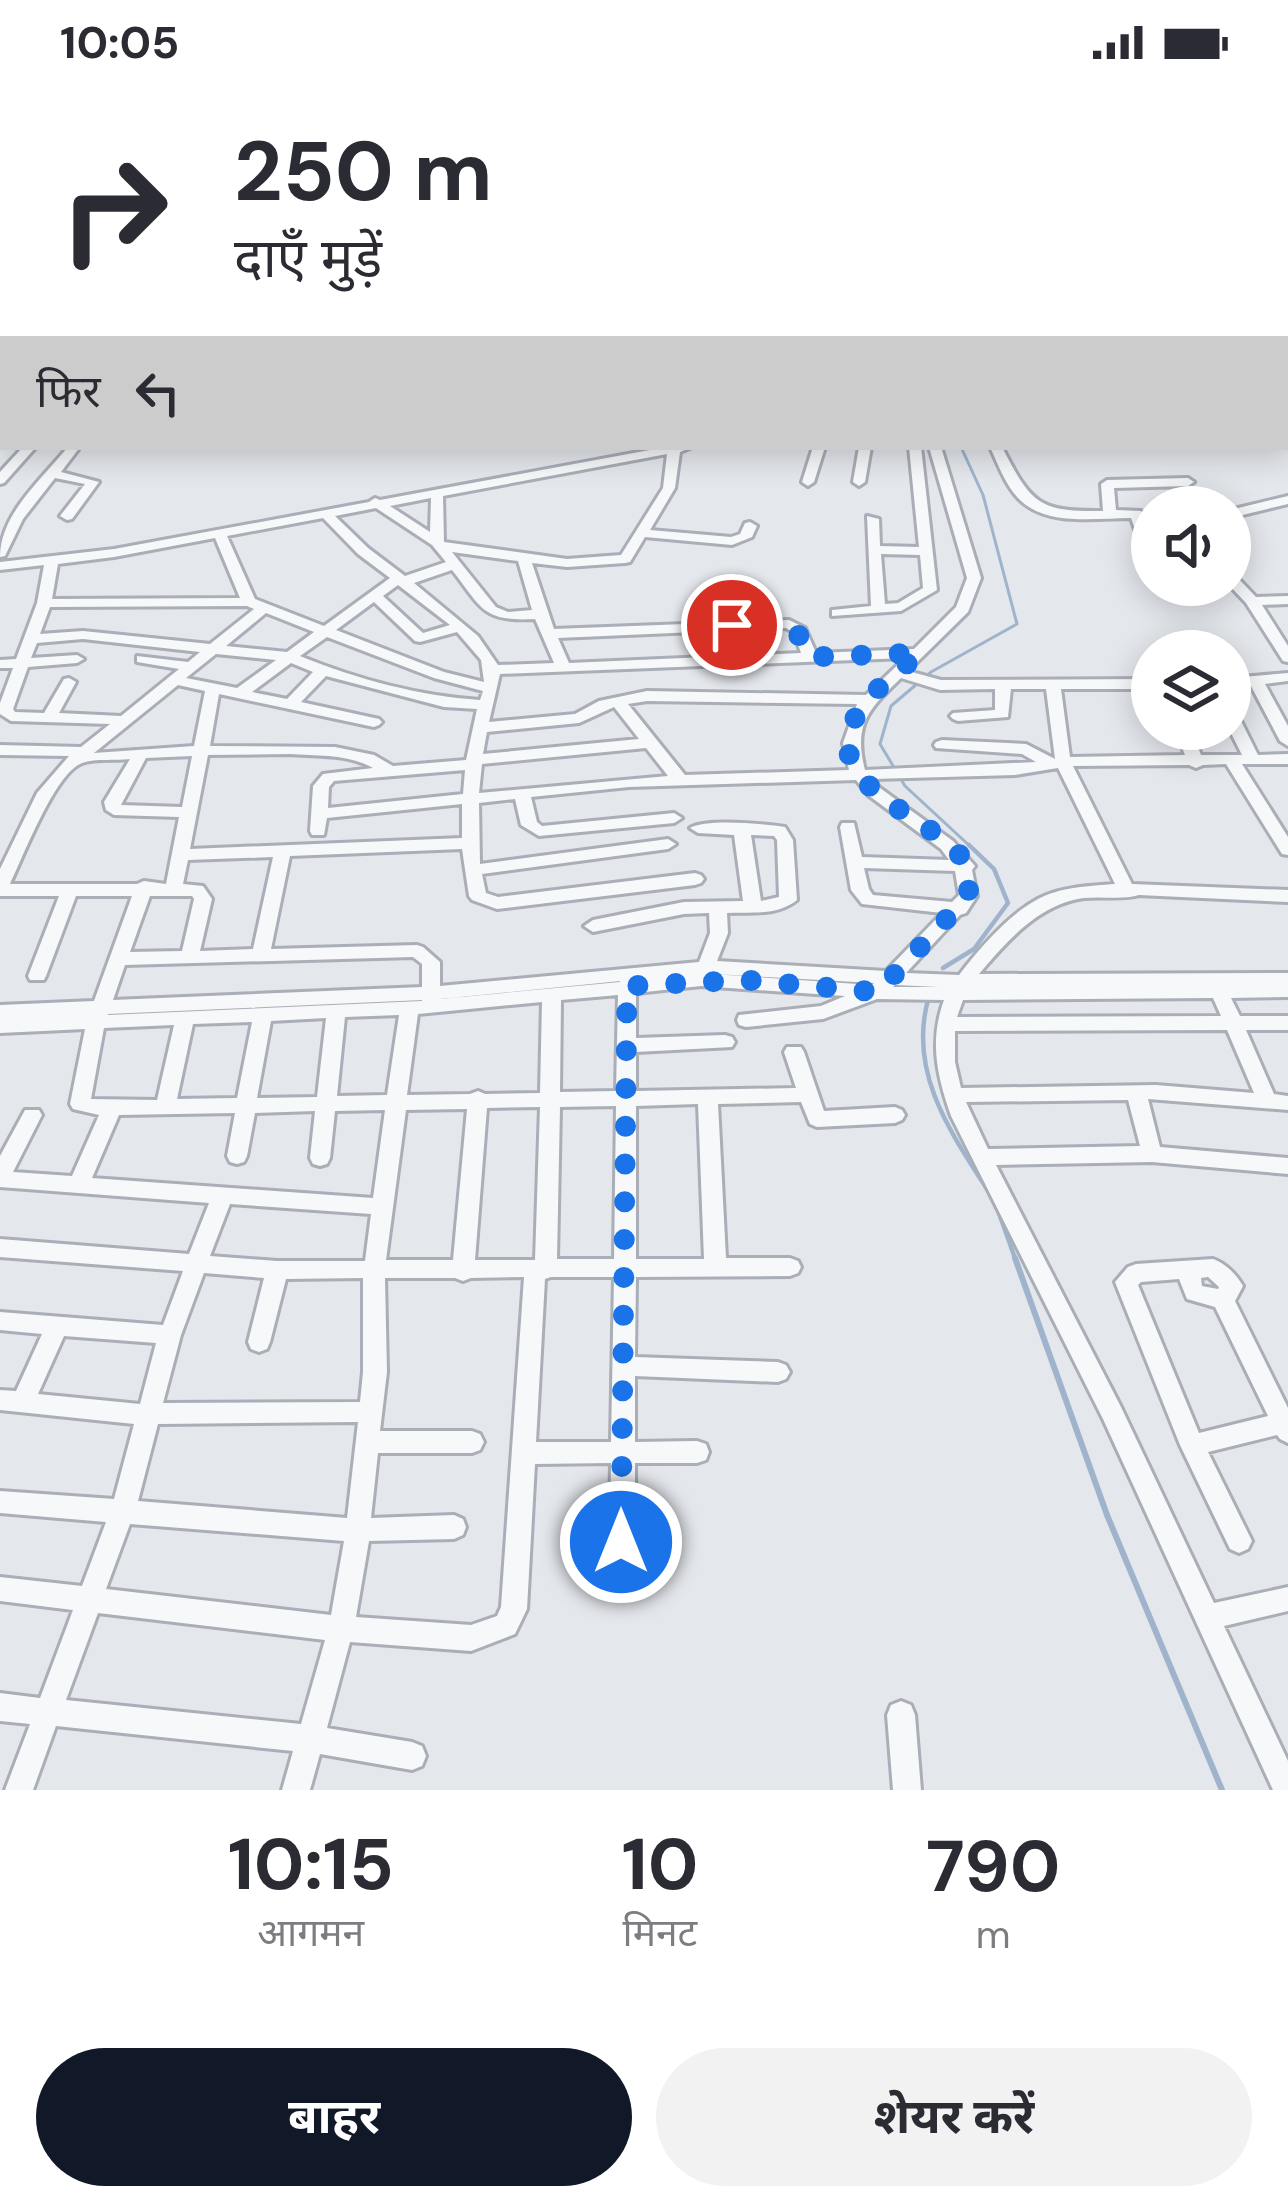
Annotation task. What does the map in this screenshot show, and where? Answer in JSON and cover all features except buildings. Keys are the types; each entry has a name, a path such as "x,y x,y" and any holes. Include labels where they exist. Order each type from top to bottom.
{"street":[{"path":"354,84 378,84"},
{"path":"0,481 27,450"},
{"path":"0,553 17,518 72,450"},
{"path":"0,566 51,562 219,533 669,450"},
{"path":"440,545 524,557 616,562 632,554 644,533 680,450"},
{"path":"808,482 818,450"},
{"path":"859,482 864,450"},
{"path":"837,613 924,598 930,590 915,450"},
{"path":"746,1020 824,1012 894,986 968,896 966,866 958,853 889,805 850,751 850,730 870,700 904,675 963,609 974,578 936,450"},
{"path":"997,450 1025,498 1036,505 1131,514"},
{"path":"53,474 93,482 67,516"},
{"path":"1110,513 1107,484 1188,482"},
{"path":"437,491 440,545"},
{"path":"1251,509 1288,500"},
{"path":"375,502 440,545 498,614 540,614"},
{"path":"324,512 350,544 456,628 490,687 474,762 478,896 496,903 694,879"},
{"path":"0,517 17,518"},
{"path":"872,519 878,609"},
{"path":"644,533 740,539 750,526"},
{"path":"219,533 256,605"},
{"path":"685,559 693,538"},
{"path":"876,550 928,551"},
{"path":"524,557 540,614 563,666"},
{"path":"51,562 32,639 4,697 7,714 120,720"},
{"path":"240,693 374,595 400,581 455,564"},
{"path":"374,595 420,638 456,628"},
{"path":"1252,602 1288,600"},
{"path":"1252,602 1286,649"},
{"path":"44,603 256,605 439,674 490,687"},
{"path":"190,956 203,899 196,890 70,889 2,881 45,793 79,755 218,650 256,605"},
{"path":"548,634 789,624 800,631 810,657"},
{"path":"32,639 83,635 289,657 323,671 444,702 563,666 920,653"},
{"path":"0,664 76,659"},
{"path":"142,659 194,667"},
{"path":"685,662 688,695"},
{"path":"291,704 323,671"},
{"path":"904,675 931,684 1131,685"},
{"path":"1251,681 1288,677"},
{"path":"175,680 374,722"},
{"path":"1256,681 1281,717 1288,741"},
{"path":"49,718 69,682"},
{"path":"958,716 1003,714 1003,686"},
{"path":"174,887 213,688"},
{"path":"1053,688 1055,762 1128,893"},
{"path":"351,717 368,691"},
{"path":"480,728 579,718 616,701 688,695 870,700"},
{"path":"616,701 680,780"},
{"path":"648,743 324,780 319,822 522,794 680,780 1015,770 1055,762 1288,759"},
{"path":"941,746 1017,748 1055,762"},
{"path":"0,750 79,755 201,748 370,759 388,770"},
{"path":"1191,750 1196,763"},
{"path":"1248,750 1253,761"},
{"path":"140,754 112,802 114,810 190,812"},
{"path":"1232,761 1288,850"},
{"path":"522,794 529,825 538,831 674,818"},
{"path":"848,827 868,901 960,910"},
{"path":"592,926 788,900 785,840 773,829 698,829"},
{"path":"742,829 753,906"},
{"path":"181,856 473,843"},
{"path":"474,871 668,844"},
{"path":"261,952 282,853"},
{"path":"855,862 966,866"},
{"path":"144,887 97,1018 78,1097 90,1107 807,1095"},
{"path":"37,976 70,889"},
{"path":"1287,1790 1208,1617 953,1095 942,1042 950,988 1042,904 1077,894 1288,896"},
{"path":"704,973 719,933 718,907"},
{"path":"116,958 417,951 431,962 399,1100 374,1272 370,1412 358,1530 341,1629 296,1790"},
{"path":"0,1026 552,995 704,973"},
{"path":"0,1012 184,1021 336,1013 704,973 950,988 1288,979"},
{"path":"1215,984 1288,992"},
{"path":"1215,984 1277,1102"},
{"path":"622,1588 627,986"},
{"path":"0,1589 341,1629 471,1638 506,1625 514,1609 540,1270 552,1098 552,995"},
{"path":"320,1158 336,1013"},
{"path":"237,1156 262,1017"},
{"path":"166,1106 184,1021"},
{"path":"945,1024 1288,1023"},
{"path":"629,1045 724,1042"},
{"path":"794,1052 807,1095 822,1122 895,1115"},
{"path":"953,1095 1136,1092 1277,1102"},
{"path":"1136,1092 1152,1154"},
{"path":"463,1272 478,1099"},
{"path":"708,1099 715,1267"},
{"path":"78,1185 113,1108"},
{"path":"32,1115 0,1177 383,1207"},
{"path":"984,1157 1152,1154 1288,1166"},
{"path":"19,1790 123,1510 170,1335 222,1196"},
{"path":"0,1248 277,1270 790,1267"},
{"path":"259,1342 277,1270"},
{"path":"1192,1445 1286,1425 1223,1300 1195,1293 1189,1281 1193,1271 1136,1273 1126,1282 1192,1445 1239,1540"},
{"path":"0,1321 170,1335"},
{"path":"57,1326 12,1401 147,1414 370,1412"},
{"path":"622,1366 778,1372"},
{"path":"367,1442 472,1442"},
{"path":"525,1453 697,1452"},
{"path":"0,1502 358,1530 454,1527"},
{"path":"1208,1617 1288,1599"},
{"path":"0,1707 311,1739 412,1756"},
{"path":"902,1714 907,1790"}],"waterway":[{"path":"962,450 983,495 1017,624 931,672 891,706 880,744 905,786 972,848"},
{"path":"943,968 974,949 1008,903 994,869 969,845"},
{"path":"928,1000 923,1027 928,1077 948,1125 989,1192"},
{"path":"995,1202 1016,1261"},
{"path":"1015,1258 1107,1515 1222,1790"}],"route":[{"path":"621,1542 627,986 746,980 878,992 960,910 970,880 958,853 876,794 860,776 850,751 850,730 860,709 920,653 810,657 800,631 789,624 732,625"}]}
